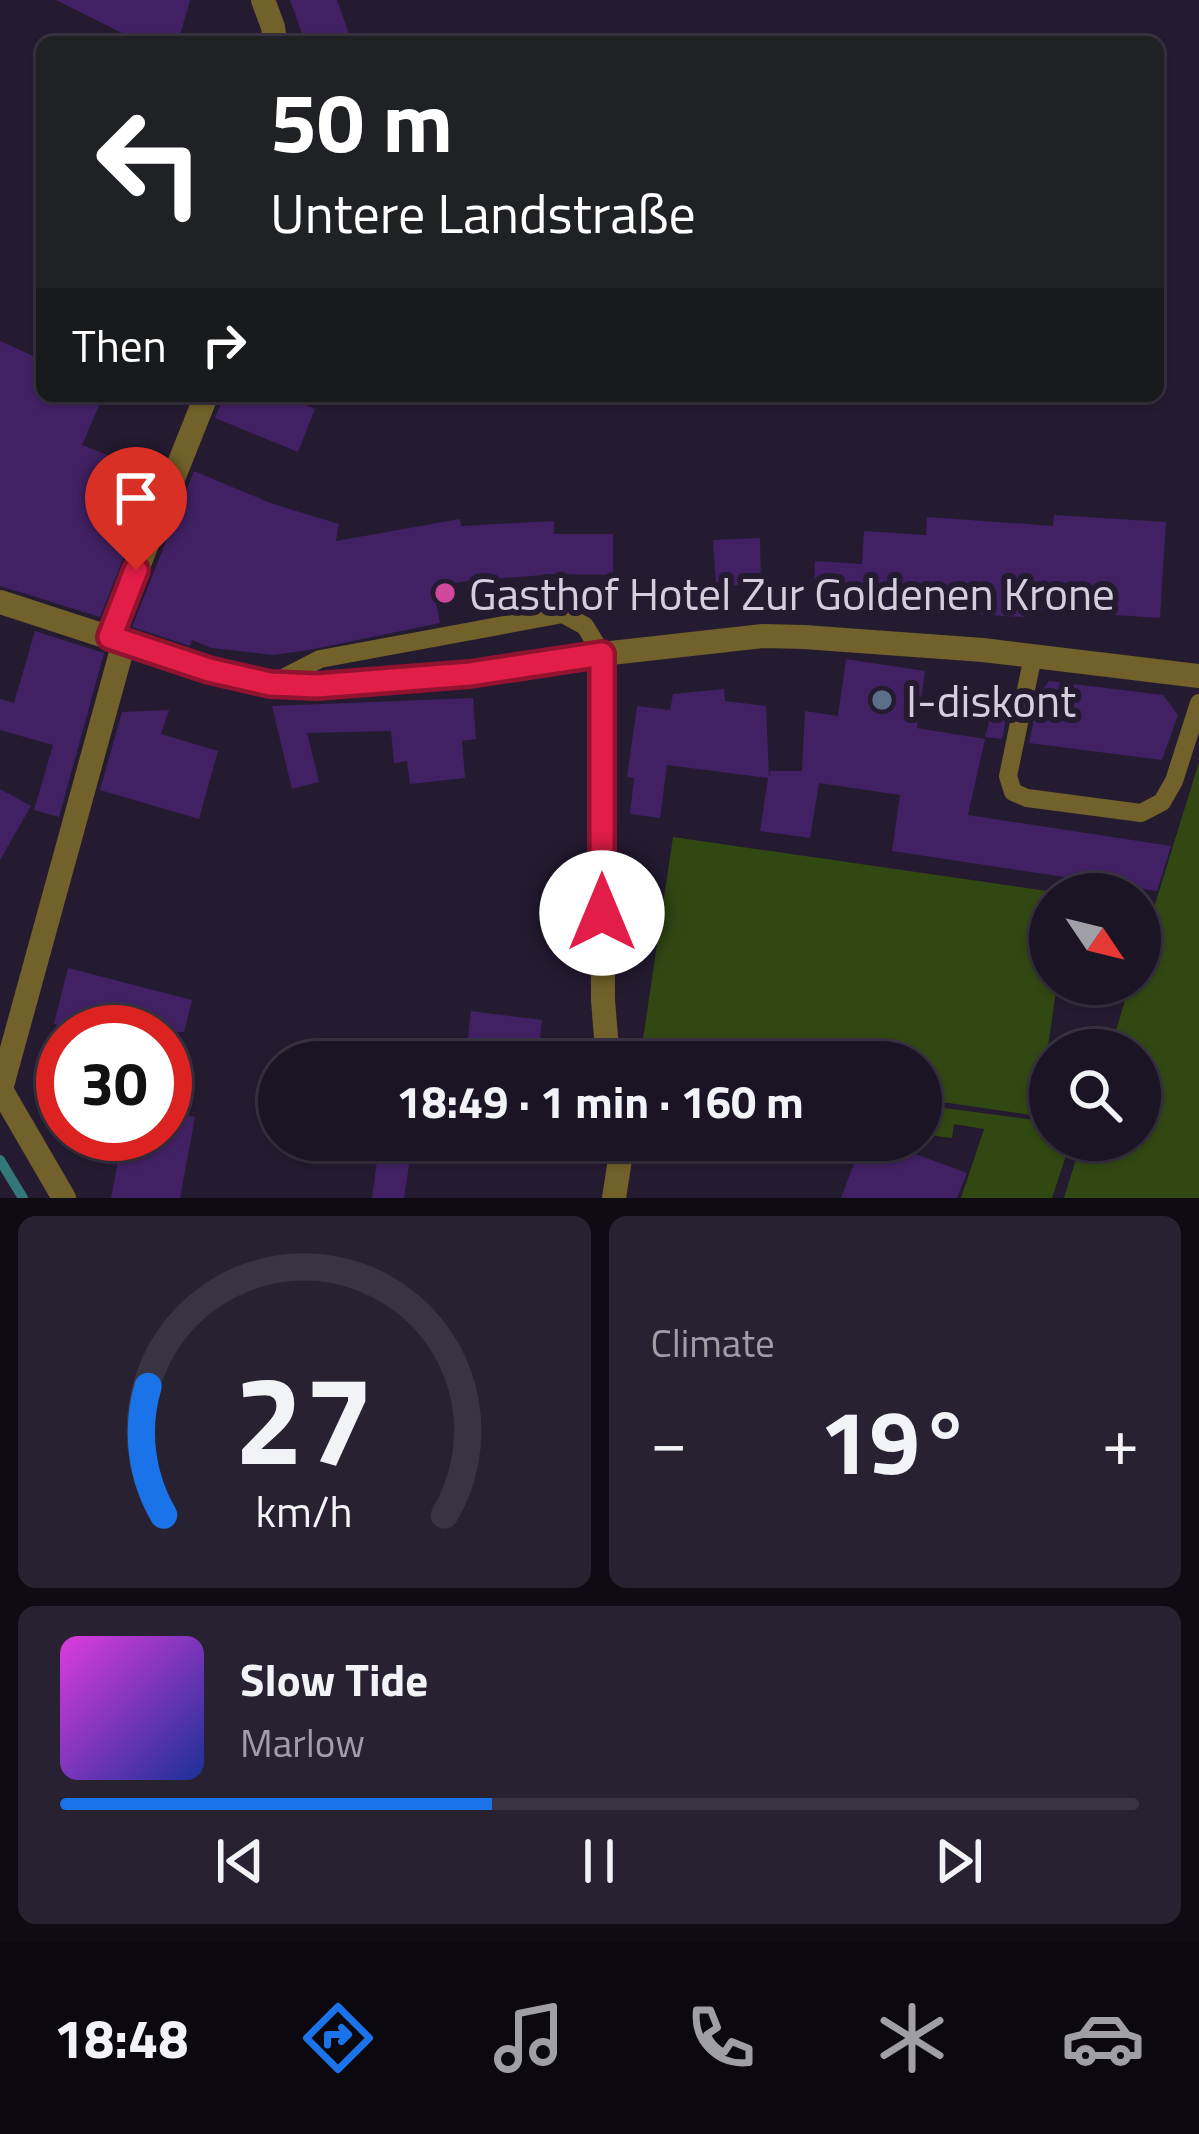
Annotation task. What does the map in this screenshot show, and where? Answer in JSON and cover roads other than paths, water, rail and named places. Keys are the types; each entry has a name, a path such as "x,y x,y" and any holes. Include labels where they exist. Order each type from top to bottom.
{"street":[{"path":"263,0 274,36"},
{"path":"64,1198 0,1088 117,639 204,402"},
{"path":"0,602 209,670 270,684 317,686 470,674 764,636 908,643 1199,676"},
{"path":"602,654 606,1041"},
{"path":"614,1198 620,1161"}],"lane":[{"path":"270,684 320,659 563,614 585,626 602,654"},
{"path":"1033,656 1007,776 1013,792 1027,798 1141,813 1162,802 1174,781 1199,703"}],"waterway":[{"path":"0,1160 23,1198"}],"place":[{"name":"Gasthof Hotel Zur Goldenen Krone","path":"445,593"},
{"name":"I-diskont","path":"882,700"}]}
